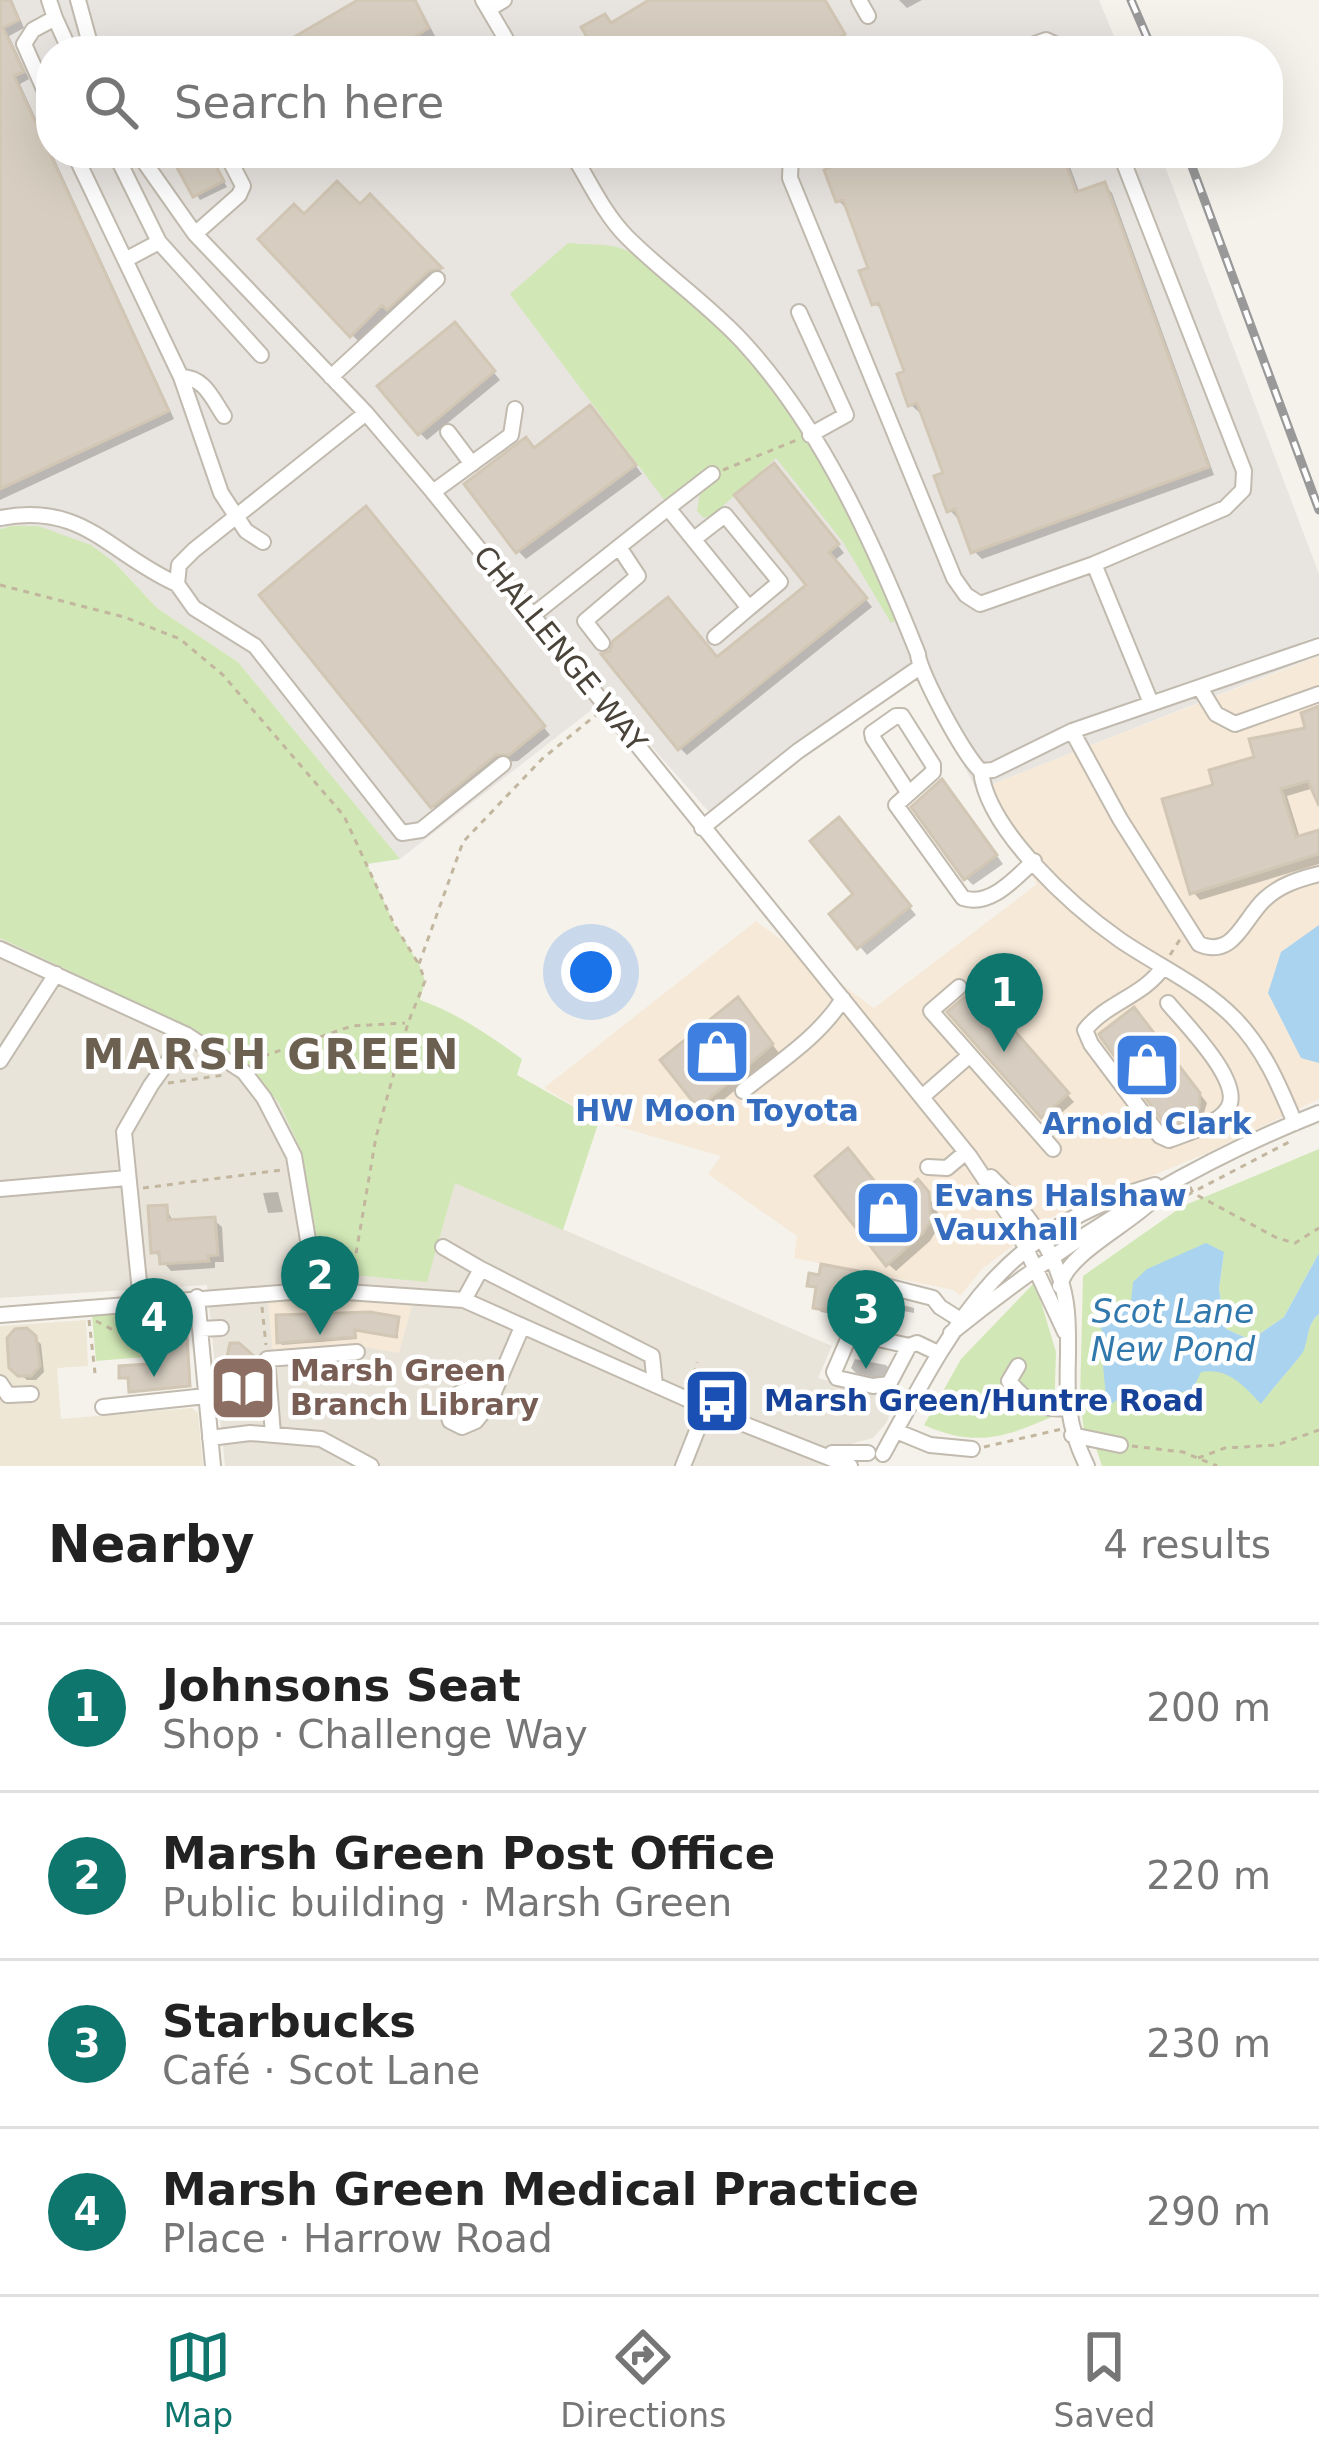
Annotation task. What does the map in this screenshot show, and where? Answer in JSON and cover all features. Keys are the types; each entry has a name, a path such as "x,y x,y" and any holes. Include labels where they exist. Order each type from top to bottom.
{"street":[{"path":"49,0 63,36"},
{"path":"78,0 88,36"},
{"path":"504,0 486,5 504,36"},
{"path":"859,0 868,16"},
{"path":"36,66 25,38 55,18"},
{"path":"81,168 181,377 207,459 246,532 263,542"},
{"path":"122,168 159,242 261,355"},
{"name":"CHALLENGE WAY","path":"148,168 195,234 366,413 433,492 968,1155 1037,1267 1065,1332"},
{"path":"195,234 239,195 243,186 234,168"},
{"path":"582,168 626,236 745,344 782,390 873,551 918,653 917,669 933,688 970,762 981,771 993,770 1072,731 1312,648"},
{"path":"790,168 790,178 954,578 966,596 980,604 1094,564 1225,508 1243,490 1244,471 1126,168"},
{"path":"125,260 159,242"},
{"path":"331,376 437,279"},
{"path":"799,311 846,415 810,435"},
{"path":"181,377 201,382 224,416"},
{"path":"433,492 511,435 515,409"},
{"path":"177,584 179,565 235,514 366,413"},
{"path":"448,432 472,464"},
{"path":"533,615 712,474"},
{"path":"668,508 749,608"},
{"path":"0,518 55,515 82,524 177,584 194,608 255,646 402,833 421,830 502,764"},
{"path":"694,539 724,515 780,582 715,637"},
{"path":"602,643 585,621 638,576 619,547"},
{"path":"1094,564 1151,703"},
{"path":"702,828 798,751 917,669"},
{"path":"1200,688 1221,719 1235,724 1319,694"},
{"path":"908,792 872,733 896,716 902,716 933,765 933,772 897,801 899,812 963,898 987,899 1034,861"},
{"path":"1072,731 1199,944 1220,949 1275,891 1319,874"},
{"path":"981,771 982,787 995,810 1072,902 1212,998 1254,1040 1298,1129"},
{"path":"0,949 187,1035 238,1069 263,1099 294,1156 312,1264"},
{"path":"1162,967 1145,989 1119,1000 1085,1030 1160,1136 1168,1140 1220,1116 1232,1095 1225,1075 1168,1003"},
{"path":"0,1061 56,974"},
{"path":"959,987 931,1011 1054,1149"},
{"path":"743,1091 793,1048 813,1038 843,999"},
{"path":"141,1302 124,1132 187,1035"},
{"path":"922,1097 970,1055"},
{"path":"821,1452 875,1460 955,1326 994,1276 1042,1238 1128,1193 1298,1129 1319,1113"},
{"path":"928,1167 946,1168 968,1155"},
{"name":"CHALLENGE WAY","path":"968,1155 1016,1201 1052,1257 1066,1312 1067,1408 1071,1431 1087,1466"},
{"path":"955,1326 1172,1180"},
{"path":"1060,1286 1067,1267 1138,1216 1172,1180"},
{"path":"0,1189 127,1184"},
{"path":"442,1247 652,1356 655,1385"},
{"path":"464,1300 481,1269"},
{"path":"861,1335 874,1283 933,1298 955,1326"},
{"path":"0,1315 88,1312 141,1302 316,1290 464,1300 706,1408 850,1466"},
{"path":"197,1297 213,1466"},
{"path":"200,1329 221,1328"},
{"path":"493,1392 522,1328"},
{"path":"909,1346 890,1384 873,1386 837,1378 834,1372 849,1336 909,1346 917,1343 938,1353"},
{"path":"273,1434 267,1359 357,1352"},
{"path":"1018,1366 1009,1382 1034,1405 1049,1410 1067,1408"},
{"path":"0,1383 8,1395 32,1394"},
{"path":"103,1406 206,1396"},
{"path":"683,1466 706,1408"},
{"path":"896,1431 930,1445 972,1449"},
{"path":"1071,1431 1120,1445"},
{"path":"210,1438 273,1434 321,1439 370,1466"}],"path":[{"path":"712,474 810,435"},
{"path":"0,585 124,617 180,638 223,676 344,815 394,924 419,964 424,981 376,1137 350,1291"},
{"path":"419,964 463,842 542,758 607,706"},
{"path":"1162,967 1188,929"},
{"path":"151,1085 238,1069 352,1026 408,1023"},
{"path":"1152,1216 1298,1129"},
{"path":"127,1184 296,1168"},
{"path":"1193,1193 1295,1243 1319,1228"},
{"path":"261,1293 267,1359"},
{"path":"88,1312 115,1331"},
{"path":"88,1312 95,1373"},
{"path":"684,1398 697,1362"},
{"path":"1198,1458 1225,1448 1277,1445 1319,1430"},
{"path":"972,1449 1071,1431"},
{"path":"1120,1445 1183,1451 1217,1466"}],"shaded area":[{"path":"0,0 1099,0 1114,36 36,36 36,168 1166,168 1319,574 1319,636 1301,642 1307,660 977,790 910,667 793,743 709,812 608,697 400,859 238,662 157,608 114,562 11,526 0,529"},
{"path":"1319,656 1319,1099 1207,1153 1050,1218 983,1268 960,1296 954,1290 794,1258 797,1236 708,1174 721,1156 599,1121 544,1088 756,921 874,1008 1037,884 977,790"},
{"path":"0,938 214,1039 251,1069 279,1103 301,1150 323,1272 442,1225 454,1182 832,1346 818,1378 897,1399 886,1423 873,1438 847,1445 835,1457 836,1466 225,1466 207,1285 0,1298"},
{"path":"365,1298 412,1306 399,1353 364,1347 273,1354 268,1302"},
{"path":"86,1320 88,1366 57,1368 61,1419 192,1408 198,1413 203,1466 0,1466 0,1326"}],"green space":[{"path":"568,243 617,247 638,257 719,328 751,364 832,486 897,620 891,623 843,542 776,458 713,515 704,518 697,511 700,492 712,479 703,470 665,501 510,294"},
{"path":"38,526 91,545 157,608 238,662 400,859 367,864 394,924 419,964 425,981 420,1000 498,1042 522,1059 517,1075 599,1121 563,1230 455,1183 427,1282 323,1272 301,1150 279,1103 251,1069 213,1039 0,938 0,529"},
{"path":"1319,1149 1319,1253 1284,1317 1251,1340 1226,1329 1219,1289 1224,1252 1110,1318 1103,1367 1120,1398 1165,1399 1201,1372 1218,1369 1261,1403 1302,1353 1319,1314 1319,1466 1102,1466 1094,1442 1119,1452 1120,1438 1084,1431 1080,1400 1083,1276 1183,1206"},
{"path":"1035,1282 1056,1352 1054,1416 990,1437 959,1436 924,1425 961,1359"},
{"path":"140,1313 144,1357 96,1361 92,1315"}],"water":[{"path":"1319,925 1319,1063 1301,1058 1268,993 1281,952"},
{"name":"Scot Lane New Pond","path":"1206,1243 1224,1252 1219,1289 1226,1329 1251,1340 1284,1317 1319,1253 1319,1314 1302,1354 1261,1404 1234,1379 1211,1371 1201,1372 1193,1389 1135,1404 1120,1398 1107,1407 1103,1366 1108,1343 1099,1325 1102,1315 1111,1318 1131,1302 1133,1282 1147,1269"}],"building":[{"path":"0,0 10,0 19,20 3,28 24,72 14,76 36,124 36,168 57,168 169,411 0,489"},
{"path":"358,0 415,0 429,28 416,36 296,36"},
{"path":"649,0 825,0 845,34 586,36 581,27 605,14 611,23"},
{"path":"177,168 217,168 224,181 193,197"},
{"path":"1067,168 1076,192 1105,182 1209,467 971,553 955,509 947,512 934,476 943,473 917,403 908,406 897,374 904,371 879,303 872,305 859,271 868,268 843,200 836,202 824,170"},
{"path":"337,181 360,204 370,194 442,268 429,271 387,310 382,305 350,337 258,239 294,204 304,214"},
{"path":"455,322 495,371 418,435 377,386"},
{"path":"590,405 636,465 516,553 464,484 526,437 534,448"},
{"path":"774,463 839,544 829,552 867,598 678,750 601,654 668,597 717,657 806,585 734,495"},
{"path":"366,506 545,726 509,755 496,755 431,808 259,595"},
{"path":"1319,706 1319,806 1308,781 1281,789 1296,837 1319,830 1319,854 1190,894 1162,799 1213,785 1209,770 1254,757 1249,739 1305,728 1301,713"},
{"path":"942,779 997,855 964,880 911,807"},
{"path":"839,817 911,906 857,949 829,914 853,894 810,841"},
{"path":"972,982 1069,1093 1041,1118 947,1012 967,995"},
{"name":"HW Moon Toyota","path":"738,997 773,1044 698,1108 660,1060"},
{"name":"Arnold Clark","path":"1134,1007 1200,1093 1199,1108 1188,1121 1167,1127 1099,1034"},
{"name":"Evans Halshaw Vauxhall","path":"848,1148 891,1202 918,1179 929,1192 931,1220 886,1266 815,1176"},
{"path":"167,1205 168,1220 215,1217 218,1255 208,1256 209,1261 160,1264 159,1252 151,1253 148,1206"},
{"path":"821,1264 858,1271 850,1315 813,1308 816,1287 807,1286 809,1273 819,1275"},
{"path":"370,1312 399,1317 396,1337 355,1330 355,1337 277,1343 276,1315"},
{"path":"186,1319 190,1386 129,1392 128,1378 119,1378 119,1366 147,1364 149,1321"},
{"path":"27,1328 36,1336 40,1366 31,1376 18,1376 9,1368 7,1338 15,1329"},
{"name":"Marsh Green Branch Library","path":"230,1343 239,1343 256,1358 260,1411 240,1413 226,1403 223,1375"}],"railway":[{"path":"1131,0 1147,36"},
{"path":"1193,168 1319,510"}],"place":[{"name":"HW Moon Toyota","path":"717,1052"},
{"name":"Johnsons Seat","path":"1004,1052"},
{"name":"Arnold Clark","path":"1147,1065"},
{"name":"Evans Halshaw Vauxhall","path":"888,1213"},
{"name":"Marsh Green Post Office","path":"320,1335"},
{"name":"Starbucks","path":"866,1369"},
{"name":"Marsh Green Medical Practice","path":"154,1377"},
{"name":"Marsh Green Branch Library","path":"243,1388"},
{"name":"Marsh Green/Huntre Road","path":"717,1401"}],"district":[{"name":"MARSH GREEN","path":"272,1054"}]}
